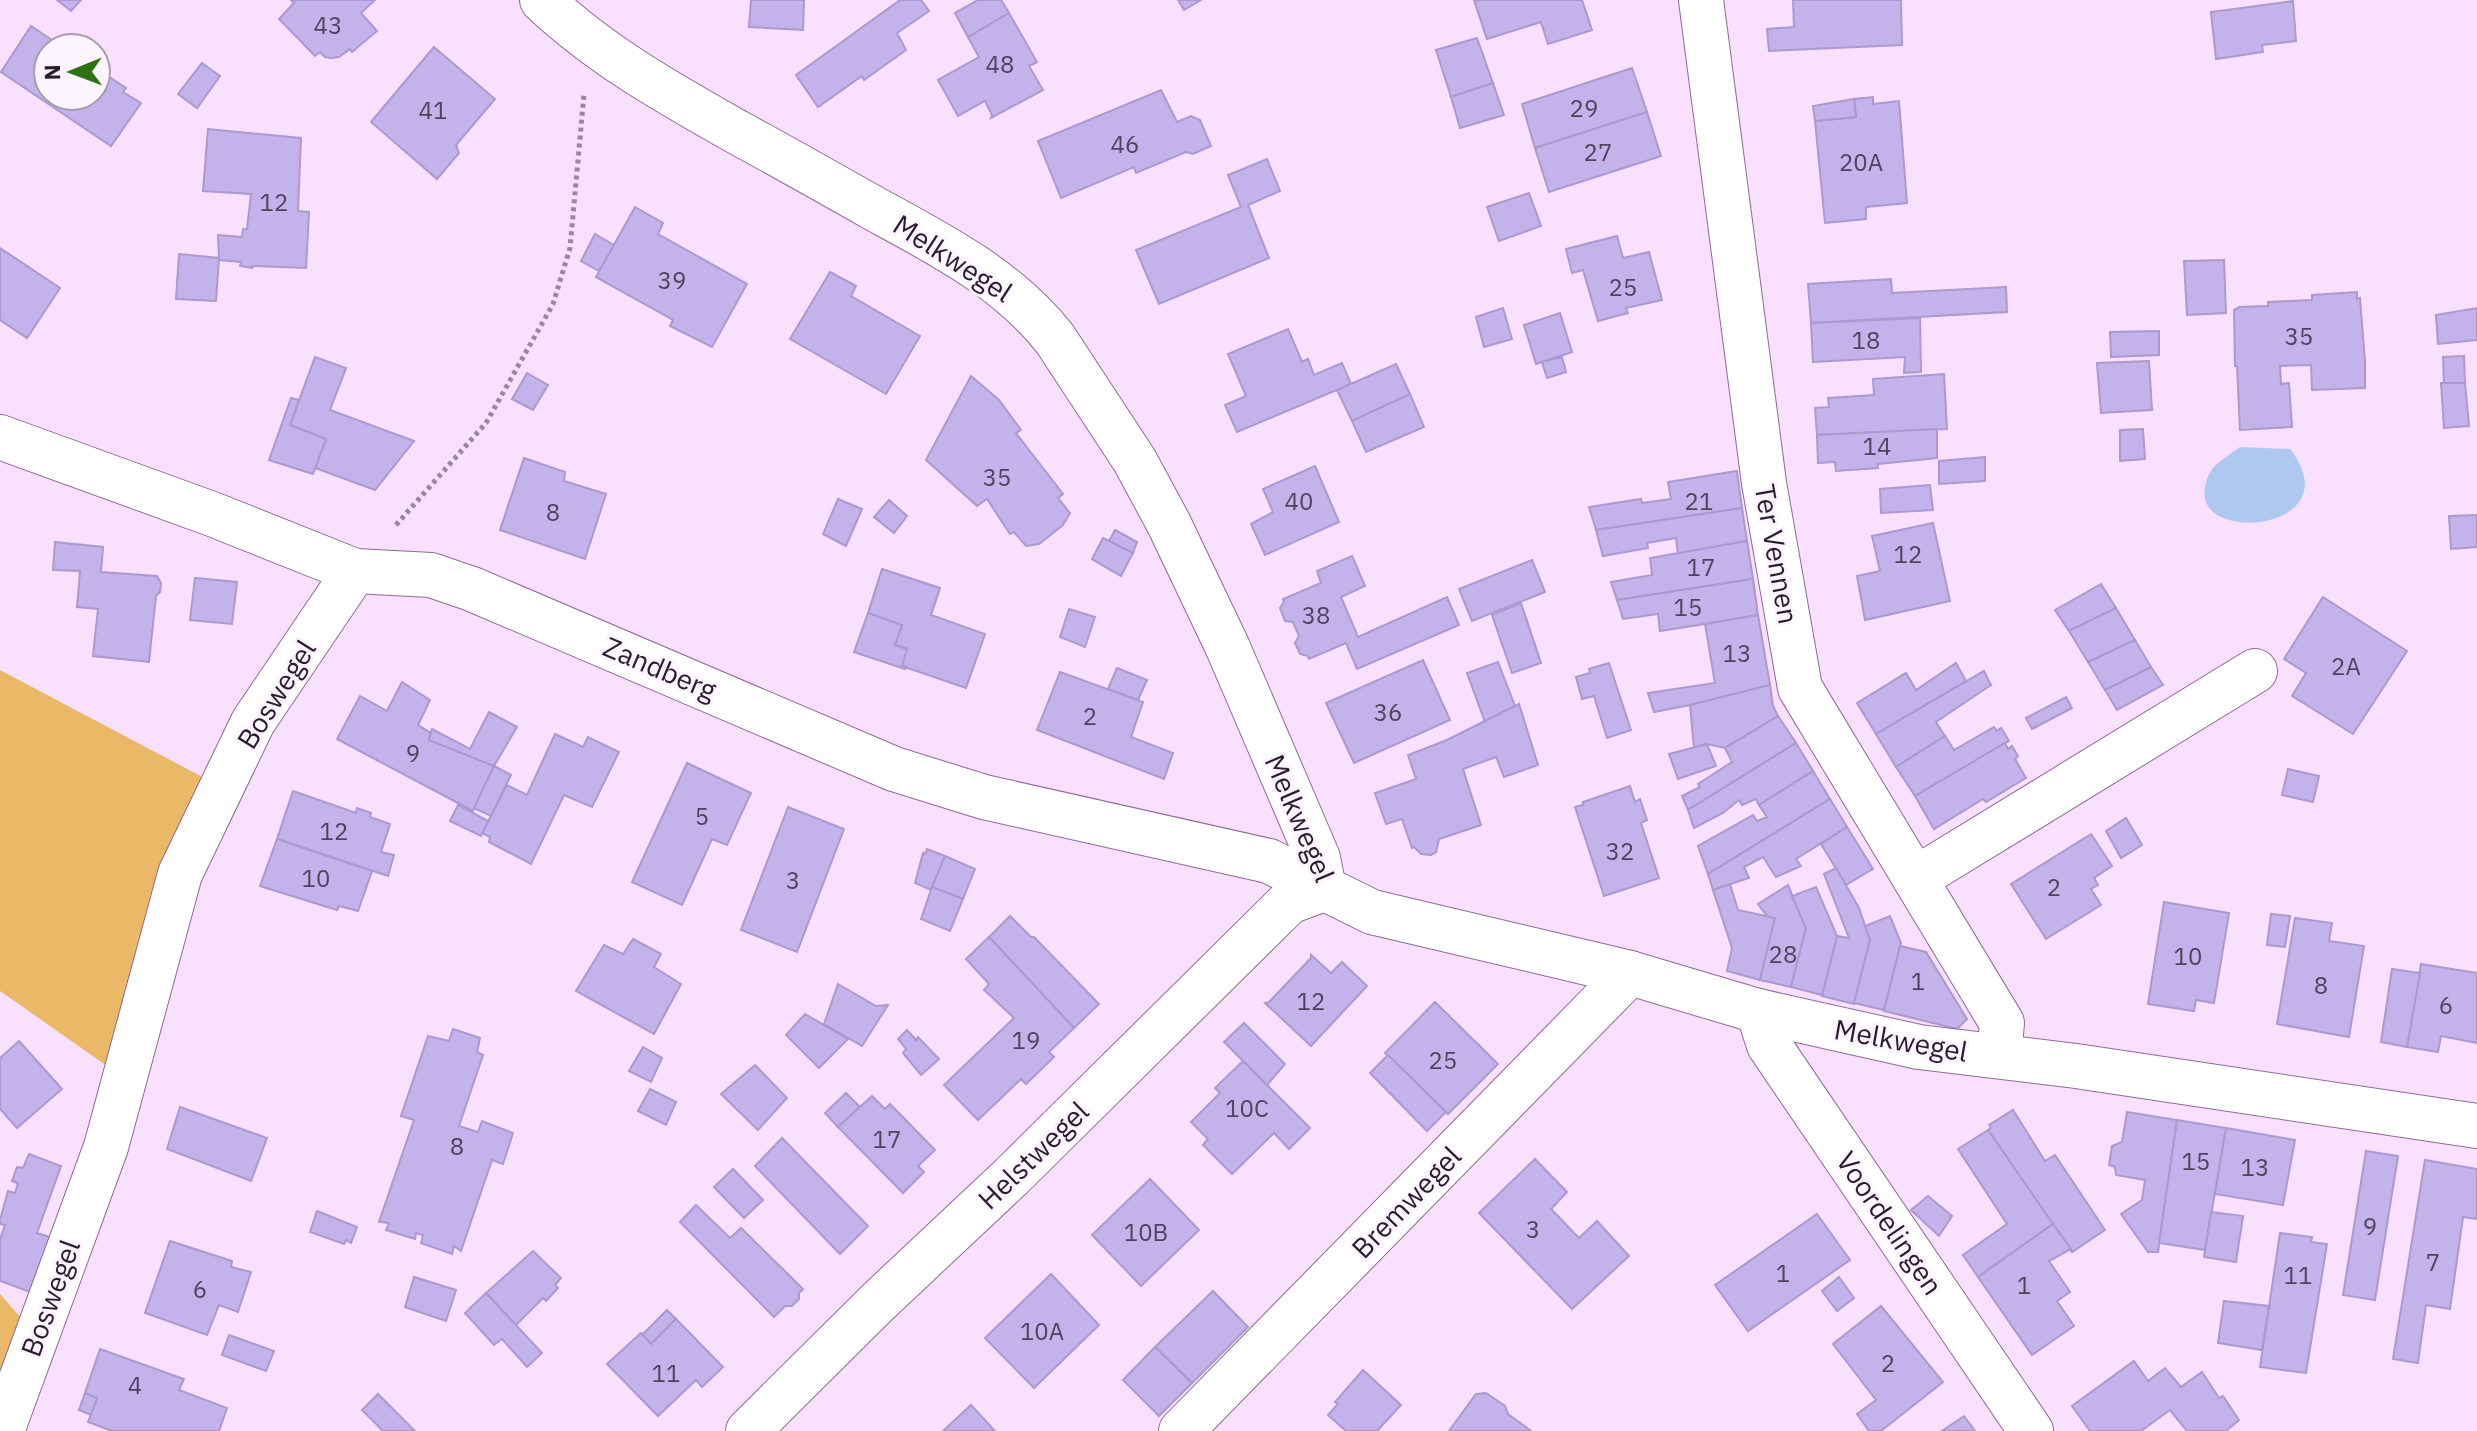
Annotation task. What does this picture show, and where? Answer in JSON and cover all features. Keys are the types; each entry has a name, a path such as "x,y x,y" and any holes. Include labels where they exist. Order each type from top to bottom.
{"street":[{"name":"Ter Vennen","path":"1701,0 1764,483 1800,688 2002,1023 1999,1056"},
{"name":"Melkwegel","path":"562,9 651,84 964,258 1015,295 1042,322 1135,461 1169,524 1228,648 1318,858 1324,889 1372,912 1630,973 1758,1011 1919,1047 2477,1126"},
{"name":"Zandberg","path":"0,437 212,514 355,571 431,575 506,602 894,769 984,797 1269,861 1324,889"},
{"name":"Boswegel","path":"2,1431 106,1147 180,874 253,722 355,571"},
{"path":"1915,879 2255,671"},
{"name":"Helstwegel","path":"748,1431 1289,902 1324,889"},
{"name":"Bremwegel","path":"1181,1431 1630,973"},
{"name":"Voordelingen","path":"1758,1011 1769,1045 2031,1431"}],"path":[{"path":"355,571 486,423 553,304 570,248 585,91 562,9"}],"shaded area":[{"path":"0,670 208,780 107,1066 0,991"},
{"path":"0,1294 29,1327 0,1417"}],"water":[{"path":"2240,447 2290,449 2304,476 2302,497 2288,512 2267,521 2244,523 2222,518 2208,506 2205,488 2209,473"}],"building":[{"path":"57,0 81,0 71,11"},
{"path":"291,0 375,0 361,13 377,31 352,52 350,49 339,57 331,58 320,52 315,56 279,19 294,3"},
{"path":"751,0 804,0 803,30 749,27"},
{"path":"900,0 921,0 929,11 897,33 906,50 818,107 796,75"},
{"path":"978,0 1001,0 1009,13 968,37 955,13"},
{"path":"1178,0 1201,0 1184,10"},
{"path":"1474,0 1582,0 1592,30 1548,44 1541,22 1487,39"},
{"path":"1793,0 1901,0 1902,45 1769,51 1767,29 1794,27"},
{"path":"2293,1 2296,41 2262,45 2263,52 2216,59 2211,12"},
{"path":"1009,13 1037,62 1029,66 1043,90 991,118 985,101 958,116 938,80 979,57 968,37"},
{"path":"31,26 40,32 32,32 32,93 1,72"},
{"path":"1477,38 1493,83 1451,97 1436,50"},
{"path":"434,47 495,99 456,145 459,153 437,179 371,122"},
{"path":"202,63 220,76 197,108 178,94"},
{"path":"1632,68 1647,112 1535,148 1522,104"},
{"path":"112,79 126,88 123,92 141,103 111,146 60,112 112,112"},
{"path":"1493,83 1504,115 1460,128 1451,97"},
{"path":"1161,90 1177,122 1191,116 1200,120 1211,146 1193,154 1186,152 1136,173 1134,167 1061,198 1038,141"},
{"path":"1873,97 1873,104 1899,101 1907,203 1866,207 1866,219 1825,223 1815,121 1856,117 1854,99"},
{"path":"1854,99 1856,117 1815,121 1813,106"},
{"path":"1647,112 1661,156 1549,192 1535,148"},
{"path":"208,129 301,138 298,211 309,212 306,268 252,268 240,266 241,262 219,260 218,235 242,237 243,229 247,229 251,194 203,191"},
{"path":"1267,159 1280,191 1248,205 1269,258 1159,304 1136,250 1241,207 1228,175"},
{"path":"1529,193 1541,226 1499,241 1487,207"},
{"path":"635,207 663,223 658,234 747,284 712,347 670,326 673,320 596,277"},
{"path":"595,234 614,245 599,271 581,261"},
{"path":"1617,236 1623,258 1649,252 1662,300 1626,308 1628,313 1598,321 1583,270 1572,273 1566,249"},
{"path":"0,248 60,288 27,338 0,320"},
{"path":"179,254 219,258 216,301 176,299"},
{"path":"2224,260 2226,313 2187,315 2184,261"},
{"path":"830,272 856,286 851,296 920,336 886,394 790,339"},
{"path":"1891,279 1892,293 2006,287 2007,312 1811,323 1808,284"},
{"path":"2357,292 2357,299 2360,298 2365,388 2312,390 2311,365 2280,366 2281,384 2289,383 2292,427 2240,430 2234,310 2268,306 2268,302 2312,300 2312,295"},
{"path":"1503,308 1512,339 1484,347 1476,317"},
{"path":"2477,308 2477,340 2438,344 2436,315"},
{"path":"1560,313 1572,352 1536,364 1524,325"},
{"path":"1920,318 1921,372 1904,373 1905,357 1813,362 1811,323"},
{"path":"1288,329 1302,362 1308,359 1314,375 1342,363 1351,384 1237,432 1225,405 1246,396 1228,354"},
{"path":"2159,331 2159,355 2111,357 2110,332"},
{"path":"2464,356 2465,383 2444,383 2443,357"},
{"path":"315,357 346,368 330,410 414,441 375,490 315,468 326,439 290,425"},
{"path":"1562,357 1566,372 1547,378 1542,362"},
{"path":"2149,361 2152,410 2101,413 2097,363"},
{"path":"1396,364 1410,394 1352,421 1337,390"},
{"path":"527,373 548,385 533,410 512,399"},
{"path":"1944,374 1947,429 1817,435 1815,408 1829,407 1828,398 1874,395 1873,379"},
{"path":"971,376 999,400 1021,430 1016,433 1063,494 1058,498 1070,513 1063,525 1039,544 1026,546 1014,532 1010,534 987,499 977,506 926,460"},
{"path":"2441,383 2465,383 2469,426 2444,428"},
{"path":"1410,394 1424,427 1366,452 1352,421"},
{"path":"291,398 299,400 290,425 326,439 313,474 269,460"},
{"path":"1937,429 1937,458 1836,471 1835,462 1818,463 1817,435"},
{"path":"2143,429 2145,459 2120,461 2120,430"},
{"path":"1985,457 1985,481 1939,484 1939,461"},
{"path":"524,458 565,472 564,481 606,494 585,559 500,530"},
{"path":"1315,466 1339,522 1265,555 1251,524 1273,512 1263,489"},
{"path":"1737,471 1742,508 1596,530 1589,507 1641,499 1642,503 1671,499 1668,482"},
{"path":"1930,485 1933,510 1881,513 1880,489"},
{"path":"838,499 862,509 846,546 823,534"},
{"path":"889,500 907,516 894,533 874,517"},
{"path":"1742,508 1747,541 1678,554 1676,538 1647,543 1648,548 1603,556 1596,530"},
{"path":"2477,515 2477,547 2451,549 2449,516"},
{"path":"1933,523 1950,601 1865,620 1857,576 1880,571 1872,536"},
{"path":"1115,530 1137,542 1133,553 1109,541"},
{"path":"1103,538 1133,553 1121,576 1092,559"},
{"path":"1747,541 1753,579 1617,600 1611,582 1652,575 1650,558"},
{"path":"55,542 103,547 101,572 157,576 161,583 156,596 149,662 93,656 98,609 77,607 80,571 53,570"},
{"path":"1352,556 1365,586 1341,597 1358,637 1447,597 1459,625 1357,669 1346,643 1309,659 1300,654 1295,643 1299,636 1293,622 1285,621 1280,608 1283,599 1321,583 1317,571"},
{"path":"1532,560 1545,592 1472,621 1459,589"},
{"path":"882,569 940,588 931,615 985,634 966,688 902,666 907,649 895,645 902,625 868,613"},
{"path":"195,578 237,582 232,624 190,620"},
{"path":"1753,579 1758,615 1660,631 1658,614 1623,619 1617,600"},
{"path":"2101,584 2116,608 2069,631 2055,610"},
{"path":"2323,597 2407,651 2353,734 2292,696 2306,673 2284,659"},
{"path":"1521,603 1541,663 1512,673 1492,615"},
{"path":"2116,608 2135,640 2088,662 2069,631"},
{"path":"1069,609 1095,617 1085,647 1060,637"},
{"path":"868,613 902,625 895,645 907,649 902,666 905,669 854,652"},
{"path":"1758,615 1770,685 1654,712 1648,693 1715,683 1705,624"},
{"path":"2135,640 2151,667 2105,690 2088,662"},
{"path":"1423,660 1450,720 1354,763 1326,703"},
{"path":"1498,662 1515,706 1485,722 1467,673"},
{"path":"1609,663 1631,730 1607,738 1594,696 1582,699 1576,677"},
{"path":"1956,663 1966,681 1876,734 1857,703 1906,673 1916,690"},
{"path":"2151,667 2163,685 2117,710 2105,690"},
{"path":"1117,668 1147,680 1138,700 1108,689"},
{"path":"1984,671 1991,685 1936,722 1945,736 1896,767 1876,734"},
{"path":"1060,672 1143,702 1131,737 1173,753 1164,779 1037,730"},
{"path":"402,682 430,700 418,725 431,733 429,740 494,766 473,811 337,739 360,696 387,711"},
{"path":"1770,685 1778,716 1725,748 1707,744 1694,748 1690,705"},
{"path":"2066,697 2072,708 2032,729 2026,718"},
{"path":"1519,704 1538,765 1504,777 1496,757 1463,769 1481,825 1439,839 1436,852 1431,855 1421,854 1412,848 1402,819 1386,824 1375,793 1416,779 1408,755 1447,740"},
{"path":"489,712 517,727 494,766 429,740 432,729 470,749"},
{"path":"1778,716 1796,743 1688,810 1682,796 1700,787 1698,784 1732,762 1725,748"},
{"path":"1994,727 1997,731 2001,728 2009,741 1915,796 1896,767 1945,736 1954,750"},
{"path":"555,734 583,747 588,737 619,752 592,807 564,795 531,864 489,842 490,837 482,833 507,785 527,795"},
{"path":"1796,743 1813,771 1759,805 1756,799 1742,805 1739,800 1723,813 1694,828 1688,810"},
{"path":"2005,743 2008,749 2012,746 2018,756 2015,759 2026,778 1986,802 1983,799 1934,829 1915,796"},
{"path":"1707,744 1716,766 1678,779 1669,754"},
{"path":"687,763 751,793 727,845 712,839 682,905 632,882"},
{"path":"494,766 511,775 491,816 474,808"},
{"path":"2288,769 2319,776 2313,802 2282,795"},
{"path":"1813,771 1830,799 1708,874 1698,846 1753,815 1757,821 1767,817 1759,805"},
{"path":"1630,786 1635,802 1640,799 1647,820 1641,823 1659,878 1604,896 1575,807"},
{"path":"293,791 356,813 357,808 371,813 370,817 390,824 381,852 394,855 388,876 277,839"},
{"path":"1830,799 1847,827 1796,859 1801,866 1776,877 1763,857 1744,867 1749,878 1713,890 1708,874"},
{"path":"458,805 488,821 481,836 450,821"},
{"path":"788,807 844,829 797,952 741,930"},
{"path":"2126,818 2142,845 2121,858 2106,831"},
{"path":"1847,827 1873,869 1846,885 1821,844"},
{"path":"2091,834 2112,866 2094,878 2098,885 2091,889 2101,905 2046,939 2011,884"},
{"path":"277,839 372,871 358,911 339,906 337,910 260,886"},
{"path":"927,849 945,856 931,890 915,883 923,853"},
{"path":"945,856 975,869 963,899 932,887"},
{"path":"1836,868 1859,908 1870,940 1854,1004 1822,996 1837,936 1849,938 1824,874"},
{"path":"1730,884 1738,910 1775,918 1760,980 1727,971 1732,948 1713,890"},
{"path":"1788,885 1806,928 1791,987 1760,980 1775,918 1767,916 1758,904"},
{"path":"932,887 963,899 950,931 921,919"},
{"path":"1816,887 1837,936 1822,995 1791,987 1806,928 1792,896"},
{"path":"2164,902 2229,913 2214,1003 2196,1000 2194,1011 2148,1004"},
{"path":"2271,914 2290,916 2285,947 2267,945"},
{"path":"1010,916 1099,1004 1074,1028 989,937"},
{"path":"1890,916 1901,943 1884,1010 1854,1003 1870,940 1865,926"},
{"path":"2295,918 2332,923 2329,941 2364,946 2349,1037 2277,1024"},
{"path":"989,937 1074,1028 1049,1052 1054,1057 1026,1084 1021,1079 978,1120 944,1085 1014,1018 984,990 989,984 966,959"},
{"path":"633,939 661,954 654,967 681,984 654,1034 576,991 604,945 623,954"},
{"path":"1900,946 1926,952 1967,1019 1957,1029 1884,1011"},
{"path":"1311,955 1331,973 1342,962 1367,986 1311,1046 1265,1003"},
{"path":"2421,964 2477,973 2477,1043 2441,1036 2438,1052 2407,1047"},
{"path":"2392,969 2420,973 2407,1047 2381,1042"},
{"path":"838,984 876,1006 888,1005 862,1046 824,1024"},
{"path":"1435,1002 1498,1064 1448,1114 1385,1053"},
{"path":"805,1014 848,1039 819,1068 786,1035"},
{"path":"1244,1023 1285,1064 1267,1085 1224,1042"},
{"path":"453,1029 480,1038 477,1052 483,1055 459,1126 478,1132 482,1121 513,1133 503,1164 492,1160 461,1251 454,1246 452,1254 421,1243 423,1235 416,1233 415,1239 386,1230 389,1223 379,1222 414,1120 401,1116 428,1036 449,1041"},
{"path":"907,1030 939,1059 921,1075 903,1053 906,1049 898,1039"},
{"path":"19,1041 62,1089 17,1128 0,1109 0,1058"},
{"path":"643,1047 662,1058 651,1082 629,1071"},
{"path":"1388,1055 1446,1112 1427,1131 1370,1073"},
{"path":"1243,1061 1310,1128 1289,1149 1274,1133 1232,1174 1203,1145 1208,1139 1191,1122 1220,1093 1215,1088"},
{"path":"755,1065 787,1098 758,1130 721,1094"},
{"path":"650,1089 676,1102 666,1125 638,1111"},
{"path":"846,1093 860,1107 838,1127 825,1113"},
{"path":"872,1096 885,1109 890,1104 935,1150 918,1166 924,1172 903,1193 838,1127"},
{"path":"180,1107 267,1138 251,1181 167,1149"},
{"path":"2013,1110 2045,1161 2055,1155 2105,1230 2072,1252 1988,1130 1991,1128 1989,1125"},
{"path":"2127,1112 2177,1120 2158,1252 2148,1252 2121,1214 2142,1200 2145,1180 2116,1175 2115,1167 2109,1165 2112,1146 2122,1142"},
{"path":"2177,1120 2226,1128 2205,1250 2159,1243"},
{"path":"2226,1128 2295,1140 2283,1205 2215,1194"},
{"path":"1988,1130 2053,1224 1978,1277 1963,1255 2007,1224 1958,1149"},
{"path":"782,1138 868,1226 840,1254 755,1166"},
{"path":"2366,1151 2398,1156 2375,1300 2343,1295"},
{"path":"29,1154 61,1166 37,1233 53,1238 33,1293 0,1281 0,1240 5,1225 0,1224 0,1220 8,1191 15,1193 18,1183 12,1181 17,1167 23,1168"},
{"path":"1535,1159 1567,1192 1551,1209 1579,1238 1597,1221 1629,1256 1572,1309 1479,1213"},
{"path":"2425,1160 2477,1169 2477,1219 2463,1217 2450,1309 2426,1305 2418,1363 2393,1359"},
{"path":"733,1169 763,1200 744,1218 714,1187"},
{"path":"1150,1179 1199,1230 1141,1286 1092,1235"},
{"path":"1928,1196 1952,1216 1939,1236 1911,1210"},
{"path":"696,1205 730,1238 741,1228 803,1289 799,1299 792,1306 785,1306 774,1317 680,1222"},
{"path":"317,1211 357,1227 351,1243 346,1240 344,1244 310,1232"},
{"path":"2211,1212 2243,1216 2236,1262 2204,1257"},
{"path":"1817,1214 1850,1260 1748,1331 1715,1285"},
{"path":"2053,1224 2071,1249 2049,1261 2070,1292 2057,1301 2074,1326 2032,1355 1978,1277"},
{"path":"2280,1233 2312,1237 2311,1242 2327,1244 2306,1373 2260,1367"},
{"path":"170,1241 232,1261 231,1267 251,1272 238,1312 219,1305 207,1335 145,1313"},
{"path":"533,1251 561,1278 555,1285 558,1288 546,1301 543,1298 516,1325 486,1293"},
{"path":"1051,1274 1099,1325 1034,1388 985,1338"},
{"path":"414,1277 456,1290 446,1321 405,1307"},
{"path":"1839,1277 1854,1298 1837,1311 1822,1291"},
{"path":"1213,1291 1248,1327 1192,1383 1155,1347"},
{"path":"486,1293 542,1353 527,1367 502,1339 494,1345 465,1313"},
{"path":"2224,1301 2269,1306 2262,1350 2218,1343"},
{"path":"1881,1306 1943,1382 1881,1431 1869,1431 1857,1414 1876,1400 1833,1344"},
{"path":"667,1310 676,1319 651,1344 642,1335"},
{"path":"676,1319 723,1367 702,1387 696,1380 658,1416 607,1364 641,1333 651,1344"},
{"path":"229,1335 274,1351 266,1371 222,1355"},
{"path":"1155,1347 1192,1383 1159,1416 1123,1380"},
{"path":"100,1349 184,1379 179,1390 227,1408 219,1431 112,1431 88,1422 97,1398 85,1393"},
{"path":"2134,1361 2148,1381 2165,1368 2181,1387 2202,1372 2219,1398 2223,1396 2239,1420 2226,1431 2187,1431 2170,1410 2141,1431 2090,1431 2072,1406"},
{"path":"1363,1370 1401,1405 1377,1431 1346,1431 1328,1415 1338,1404 1335,1402"},
{"path":"85,1393 97,1398 91,1415 79,1410"},
{"path":"1486,1393 1531,1431 1449,1431 1476,1394"},
{"path":"378,1394 415,1431 383,1431 362,1410"},
{"path":"971,1405 995,1431 943,1431"},
{"path":"1964,1416 1975,1431 1942,1431"}]}
